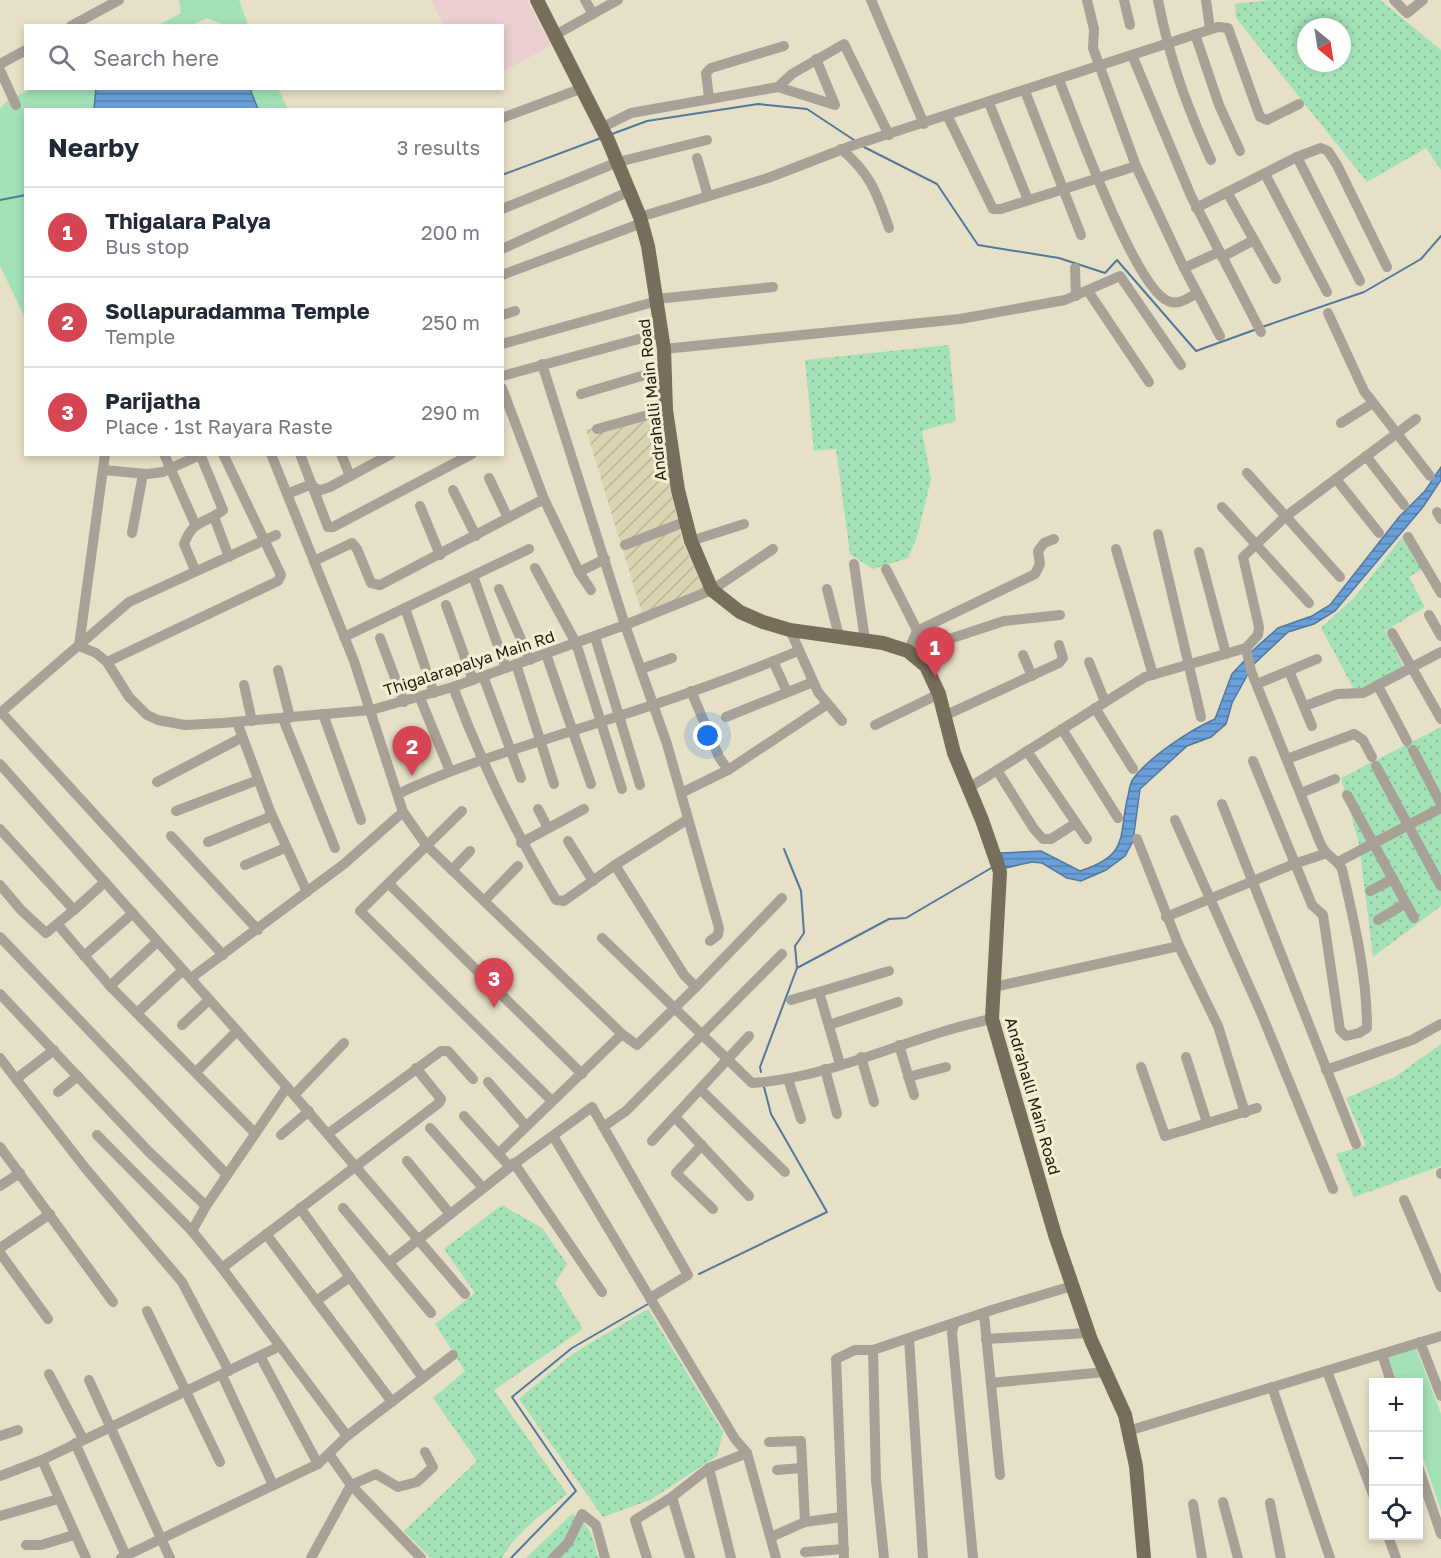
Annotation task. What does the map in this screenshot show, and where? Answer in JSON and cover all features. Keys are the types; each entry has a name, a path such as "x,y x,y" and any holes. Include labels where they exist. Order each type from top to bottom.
{"main road":[{"name":"Andrahalli Main Road","path":"537,0 557,34 605,133 641,220 662,333 666,410 678,490 691,541 712,590 740,612 790,630 865,640 908,651 926,666 939,694 967,789 996,856 1000,872 992,1020 1072,1286 1088,1333 1125,1416 1136,1467 1144,1558"}],"street":[{"path":"75,24 119,0"},
{"path":"585,0 593,14"},
{"path":"557,34 618,0"},
{"path":"871,0 924,124"},
{"path":"1087,0 1094,29 1093,48 1136,166 1184,268 1220,336"},
{"path":"1124,0 1130,25"},
{"path":"1158,0 1182,94 1211,160"},
{"path":"1206,0 1209,29"},
{"path":"1394,0 1407,13 1423,0"},
{"path":"504,274 641,220 768,178 846,148 948,117 1132,56 1167,42 1222,26 1228,28 1260,117 1267,120 1299,104"},
{"path":"1196,34 1220,105 1240,151"},
{"path":"778,87 792,74 844,44 889,135"},
{"path":"709,98 705,79 706,73 711,68 784,46"},
{"path":"0,63 24,51"},
{"path":"1132,56 1196,208 1259,329"},
{"path":"605,133 631,112 778,87 835,105 816,59"},
{"path":"0,70 16,105"},
{"path":"1059,80 1099,178 1128,270 1181,365"},
{"path":"504,117 583,88"},
{"path":"1025,91 1081,235"},
{"path":"989,103 1028,200"},
{"path":"948,117 993,209 1136,166"},
{"path":"504,208 618,162 707,140"},
{"path":"846,148 870,179 889,228"},
{"path":"1196,208 1314,149 1328,151 1387,267"},
{"path":"1297,157 1360,281"},
{"path":"697,158 708,196"},
{"path":"1265,174 1327,292"},
{"path":"504,248 630,191"},
{"path":"1227,192 1276,279"},
{"path":"1184,268 1254,240"},
{"path":"1075,268 1076,296"},
{"path":"664,349 960,319 1065,300 1128,270"},
{"path":"1128,270 1168,302 1176,303 1197,293"},
{"path":"504,343 657,300 773,287"},
{"path":"1088,291 1149,382"},
{"path":"504,314 515,311"},
{"path":"1328,313 1364,390 1430,476"},
{"path":"504,375 662,333"},
{"path":"542,364 681,793 719,928 718,935 710,941"},
{"path":"581,394 665,369"},
{"path":"504,393 544,499 579,572 591,590"},
{"path":"1341,423 1373,403"},
{"path":"597,429 666,410"},
{"path":"967,789 1100,705 1153,675 1226,654 1246,651 1258,635 1259,627 1242,562 1243,557 1285,518 1416,418"},
{"path":"79,646 105,456"},
{"path":"165,456 195,524"},
{"path":"103,470 143,474 171,468 199,456"},
{"path":"195,570 184,544 195,524 223,510 201,456"},
{"path":"107,662 278,581 280,575 224,456"},
{"path":"272,456 371,710 403,812 427,846 622,1034 636,1045 782,898"},
{"path":"301,456 328,527 333,527 468,456"},
{"path":"342,456 350,476"},
{"path":"292,492 313,486 321,490 330,487 384,456"},
{"path":"1366,456 1404,505"},
{"path":"1247,473 1340,577"},
{"path":"132,532 143,474"},
{"path":"489,478 508,518"},
{"path":"1336,479 1378,533"},
{"path":"453,490 476,536"},
{"path":"314,561 352,543 357,549 371,583 375,586 440,555 544,499"},
{"path":"420,506 440,555"},
{"path":"1222,507 1309,603"},
{"path":"214,516 229,556"},
{"path":"625,545 687,521"},
{"path":"691,541 744,524"},
{"path":"1158,534 1201,717"},
{"path":"223,955 1,712 129,602 276,535"},
{"path":"1408,537 1441,593"},
{"path":"908,651 917,631 1035,574 1040,564 1038,551 1044,543 1054,538"},
{"path":"344,637 529,549"},
{"name":"Thigalarapalya Main Rd","path":"79,646 96,653 107,662 129,698 147,716 185,725 286,719 371,710 453,687 625,625 712,590 773,549"},
{"path":"1116,549 1153,675"},
{"path":"1199,552 1226,654"},
{"path":"579,572 605,559"},
{"path":"854,564 865,640"},
{"path":"536,568 576,643 622,789"},
{"path":"886,569 923,642 931,645 1004,621 1060,615"},
{"path":"473,576 511,666 554,784"},
{"path":"499,589 530,660"},
{"path":"827,589 838,636"},
{"path":"446,605 521,778"},
{"path":"405,608 434,693"},
{"path":"1429,615 1441,636"},
{"path":"790,630 798,651 826,705 842,721"},
{"path":"1392,633 1441,719"},
{"path":"595,637 621,715 640,784"},
{"path":"380,638 404,702"},
{"path":"944,716 1062,661 1059,645"},
{"path":"398,794 450,771 692,691 798,651"},
{"path":"1246,651 1251,671 1324,854 1338,862 1357,936 1367,1012 1365,1030 1346,1036 1340,1030 1323,915 1312,905 1253,761"},
{"path":"1305,706 1325,697 1363,693 1441,652"},
{"path":"546,654 591,784"},
{"path":"1023,655 1032,676"},
{"path":"641,669 672,658"},
{"path":"1257,684 1317,658"},
{"path":"773,661 787,692"},
{"path":"1089,662 1100,705 1133,769"},
{"path":"278,670 286,719 335,848"},
{"path":"1289,671 1312,726"},
{"path":"726,717 813,682"},
{"path":"244,685 252,721"},
{"path":"1338,862 1441,806 1378,686"},
{"path":"453,687 481,760 521,843 556,900 561,903 615,865 688,819"},
{"path":"692,691 719,757 728,770"},
{"path":"875,724 939,694"},
{"path":"420,698 450,771"},
{"path":"681,793 728,770 826,705"},
{"path":"323,714 361,820"},
{"path":"237,722 241,738 285,848 307,892"},
{"path":"1062,729 1118,818"},
{"path":"1287,759 1353,734 1364,740 1441,886"},
{"path":"157,782 241,738"},
{"path":"1027,751 1087,839"},
{"path":"0,764 329,1133 465,1294"},
{"path":"997,770 1034,829 1043,839 1051,839 1076,823"},
{"path":"1301,794 1335,779"},
{"path":"176,811 258,780"},
{"path":"1347,795 1414,918"},
{"path":"1222,804 1356,1144"},
{"path":"538,809 548,828"},
{"path":"521,843 584,809"},
{"path":"462,811 360,911 552,1101"},
{"path":"191,978 344,864 403,812"},
{"path":"208,842 272,816"},
{"path":"1175,820 1262,1015 1334,1189"},
{"path":"0,829 74,910"},
{"path":"171,836 258,930"},
{"path":"1137,839 1166,917 1218,1026 1245,1113"},
{"path":"568,841 593,880"},
{"path":"244,865 285,848"},
{"path":"452,870 470,850"},
{"path":"1166,917 1294,864 1324,854"},
{"path":"615,865 684,975 696,987"},
{"path":"484,901 518,866"},
{"path":"1370,891 1393,879"},
{"path":"0,885 21,910 46,933 105,882"},
{"path":"389,884 582,1074"},
{"path":"1378,920 1406,903"},
{"path":"84,956 133,913"},
{"path":"58,925 110,986 255,1133"},
{"path":"0,937 227,1175"},
{"path":"602,938 752,1083 788,1079 956,1026 992,1020"},
{"path":"110,986 157,942"},
{"path":"994,987 1179,946"},
{"path":"603,1127 627,1111 782,954"},
{"path":"137,1013 183,969"},
{"path":"791,1000 889,971"},
{"path":"819,992 840,1064"},
{"path":"0,994 148,1151 206,1206"},
{"path":"182,1025 209,1000"},
{"path":"829,1025 898,1002"},
{"path":"1326,1070 1412,1040 1441,1024"},
{"path":"196,1072 237,1031"},
{"path":"498,1154 622,1034"},
{"path":"652,1141 749,1036"},
{"path":"192,1231 255,1133 291,1091 344,1043"},
{"path":"899,1045 914,1095"},
{"path":"16,1079 54,1050"},
{"path":"329,1133 441,1051 448,1051 473,1079"},
{"path":"861,1057 874,1102"},
{"path":"1186,1057 1207,1123"},
{"path":"0,1058 86,1169 182,1282 226,1373 273,1485"},
{"path":"908,1077 946,1067"},
{"path":"1141,1067 1165,1136 1257,1108"},
{"path":"222,1268 439,1103 441,1099 416,1068"},
{"path":"825,1069 837,1114"},
{"path":"58,1092 78,1076"},
{"path":"788,1079 801,1119"},
{"path":"488,1082 526,1126"},
{"path":"701,1090 785,1172"},
{"path":"390,1262 512,1165 592,1107 688,1275 650,1298"},
{"path":"281,1135 309,1111"},
{"path":"464,1116 498,1154 512,1165 602,1292"},
{"path":"675,1117 749,1196"},
{"path":"430,1128 483,1188"},
{"path":"97,1135 192,1231 347,1436"},
{"path":"553,1136 735,1439 747,1453 776,1558"},
{"path":"702,1145 676,1173 713,1209"},
{"path":"0,1147 113,1302"},
{"path":"407,1161 450,1214"},
{"path":"0,1186 20,1173"},
{"path":"1404,1200 1441,1287"},
{"path":"300,1208 423,1378"},
{"path":"343,1208 431,1313"},
{"path":"0,1248 50,1214"},
{"path":"266,1234 392,1402"},
{"path":"0,1253 48,1319"},
{"path":"316,1301 350,1276"},
{"path":"805,1552 844,1554 836,1359 855,1350 873,1350 1072,1286"},
{"path":"147,1311 185,1394 220,1462"},
{"path":"984,1314 1000,1475"},
{"path":"954,1324 952,1333 972,1558"},
{"path":"986,1339 1088,1333"},
{"path":"1128,1431 1441,1336"},
{"path":"909,1338 923,1558"},
{"path":"1420,1342 1441,1396"},
{"path":"0,1476 42,1460 110,1426 185,1394 280,1346"},
{"path":"873,1350 876,1480 884,1558"},
{"path":"1382,1354 1389,1378"},
{"path":"49,1374 79,1441 125,1557 161,1537 318,1464 347,1436 453,1355"},
{"path":"260,1356 318,1464"},
{"path":"1327,1371 1370,1486"},
{"path":"991,1383 1105,1372"},
{"path":"89,1380 170,1558"},
{"path":"1272,1387 1330,1558"},
{"path":"0,1436 18,1430"},
{"path":"769,1442 801,1442 805,1522"},
{"path":"311,1558 351,1485 376,1474 398,1487 417,1482 433,1467 425,1452"},
{"path":"647,1558 635,1520 672,1497 709,1468 747,1453"},
{"path":"329,1454 351,1485 421,1558"},
{"path":"42,1460 86,1558"},
{"path":"709,1468 731,1558"},
{"path":"777,1470 801,1468"},
{"path":"1423,1478 1441,1534"},
{"path":"672,1497 690,1558"},
{"path":"0,1516 58,1499"},
{"path":"1223,1502 1238,1558"},
{"path":"1270,1503 1281,1558"},
{"path":"1193,1504 1202,1558"},
{"path":"553,1558 568,1543 582,1514 596,1525 605,1558"},
{"path":"771,1537 805,1522 842,1517"},
{"path":"26,1545 41,1545 74,1535"},
{"path":"1389,1540 1396,1558"}],"shaded area":[{"path":"431,0 527,0 551,46 504,70 504,24 443,24"},
{"path":"659,407 677,519 683,543 704,589 642,613 586,430"}],"green space":[{"path":"179,0 239,0 248,24 222,24 207,18 194,24 161,24 181,13"},
{"path":"1271,0 1380,0 1441,50 1441,170 1426,148 1367,182 1236,18 1235,4"},
{"path":"29,90 96,90 94,108 24,108 24,316 0,266 0,109 7,101"},
{"path":"250,90 278,90 288,108 258,108"},
{"path":"949,345 956,421 922,431 931,479 917,537 908,558 873,569 850,554 836,449 814,451 805,360"},
{"path":"1404,535 1423,569 1409,577 1425,607 1385,631 1404,667 1355,691 1321,628 1355,597"},
{"path":"1441,727 1441,906 1373,957 1359,844 1341,778"},
{"path":"1441,1044 1441,1166 1354,1197 1336,1154 1366,1145 1346,1098 1395,1077"},
{"path":"502,1205 542,1228 567,1264 555,1283 583,1329 494,1390 567,1494 523,1531 502,1558 431,1558 404,1531 477,1461 433,1398 465,1371 435,1324 475,1293 444,1249"},
{"path":"648,1309 723,1432 717,1456 650,1500 603,1517 519,1399 574,1353"},
{"path":"1416,1348 1441,1414 1441,1511 1423,1457 1423,1378 1396,1378 1388,1357"},
{"path":"572,1514 587,1527 593,1538 598,1558 526,1558"}],"water":[{"path":"96,90 250,90 258,108 94,108"},
{"path":"1441,467 1441,480 1423,507 1335,611 1314,624 1288,632 1254,664 1249,654 1278,628 1312,616 1330,605 1399,517 1425,491"},
{"path":"1244,661 1249,672 1232,703 1226,724 1211,737 1187,746 1140,789 1133,841 1125,856 1106,870 1081,881 1067,878 1042,863 1032,862 1005,868 1001,853 1041,851 1080,871 1108,858 1115,851 1122,833 1129,789 1133,779 1149,762 1171,745 1215,719 1232,674"}],"waterway":[{"path":"612,134 647,121 758,104 807,109 854,140"},
{"path":"504,174 601,138"},
{"path":"864,147 937,184 978,245 1059,258 1105,273 1117,260 1196,351 1257,329"},
{"path":"0,200 24,195"},
{"path":"1262,327 1364,292 1421,259 1441,236"},
{"path":"761,1072 760,1067 797,968 795,946 804,933 801,891 784,849"},
{"path":"797,968 889,919 906,918 993,867"},
{"path":"699,1274 827,1212 771,1114 764,1087"},
{"path":"511,1558 576,1491 512,1397 572,1348 648,1304"}],"place":[{"name":"Thigalara Palya","path":"935,677"},
{"name":"Sollapuradamma Temple","path":"412,776"},
{"name":"Parijatha","path":"494,1008"}]}
